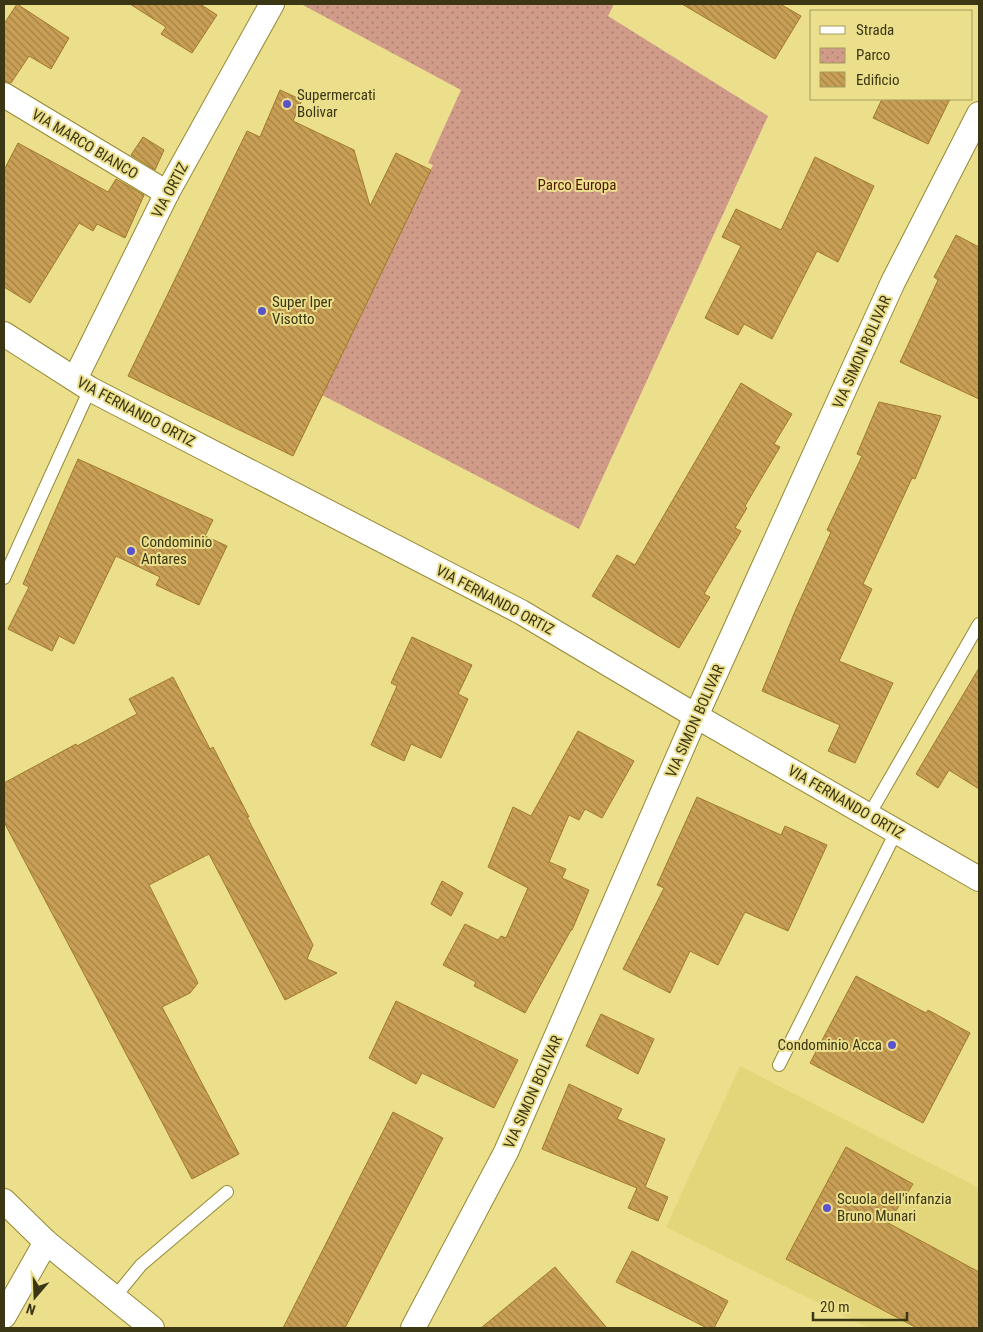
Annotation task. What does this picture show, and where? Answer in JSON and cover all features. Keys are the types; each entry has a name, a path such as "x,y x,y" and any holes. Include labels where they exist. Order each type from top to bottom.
{"street":[{"name":"VIA ORTIZ","path":"82,384 167,193 272,4"},
{"name":"VIA MARCO BIANCO","path":"4,95 167,193"},
{"name":"VIA SIMON BOLIVAR","path":"413,1328 506,1152 696,716 894,282 979,114"},
{"name":"VIA FERNANDO ORTIZ","path":"4,334 82,384 521,612 696,716 979,879"},
{"path":"4,1201 46,1242 152,1328"},
{"path":"4,1316 46,1242"}],"lane":[{"path":"4,578 82,384"},
{"path":"869,815 979,624"},
{"path":"779,1065 896,830"},
{"path":"114,1298 142,1265 227,1192"}],"shaded area":[{"name":"Scuola dell'infanzia Bruno Munari","path":"740,1066 979,1188 979,1328 869,1328 666,1227"}],"green space":[{"name":"Parco Europa","path":"301,4 614,4 608,16 768,116 579,529 322,395 433,165 428,163 461,90"}],"building":[{"path":"17,4 69,38 51,69 29,56 11,83 4,81 4,24"},
{"path":"130,4 200,4 217,15 192,53 161,34 166,27"},
{"path":"682,4 780,4 801,16 775,59"},
{"path":"280,90 302,100 293,121 354,150 370,206 396,153 431,170 293,456 128,376 247,131 260,137"},
{"path":"882,100 950,100 928,144 873,118"},
{"path":"143,137 164,150 155,170 131,155"},
{"path":"18,143 108,192 116,179 144,195 125,238 97,224 93,231 79,223 30,303 4,287 4,170"},
{"path":"815,157 874,186 838,262 817,251 772,339 744,324 738,335 705,318 741,246 722,237 736,209 781,230"},
{"path":"956,235 979,247 979,399 900,362 938,280 934,277"},
{"path":"741,383 792,414 774,444 780,447 745,506 747,508 735,528 741,531 704,594 710,597 679,648 592,596 617,555 635,565"},
{"path":"879,402 941,416 915,479 912,478 863,584 872,589 839,661 893,683 855,763 828,751 840,725 762,691 831,532 827,530 862,456 857,454"},
{"name":"Condominio Antares","path":"78,459 213,520 205,536 227,546 199,605 156,585 160,577 116,556 74,644 59,636 52,651 8,629 29,587 23,584"},
{"path":"412,637 472,665 458,694 468,699 441,758 411,744 404,761 371,745 397,686 391,683"},
{"path":"979,668 979,789 949,770 938,788 916,774"},
{"path":"173,677 210,749 213,747 313,945 307,959 337,973 285,1000 209,854 149,885 198,983 190,993 162,1007 239,1154 192,1179 4,822 4,783 137,714 129,699"},
{"path":"578,731 634,761 602,818 585,809 579,820 569,815 549,862 566,869 562,878 589,890 572,930 525,1013 474,986 476,982 443,965 465,924 498,940 501,936 506,938 528,888 488,867 513,807 531,816"},
{"path":"697,797 781,835 785,826 827,845 788,931 745,912 718,965 690,951 670,993 623,969 664,888 657,885"},
{"path":"442,881 463,893 451,916 431,904"},
{"name":"Condominio Acca","path":"856,976 926,1013 928,1010 970,1033 923,1123 810,1063"},
{"path":"396,1001 518,1060 494,1108 422,1073 416,1084 369,1058"},
{"path":"601,1014 654,1039 638,1074 586,1046"},
{"path":"569,1084 622,1109 617,1119 665,1139 645,1187 668,1197 658,1221 628,1208 637,1188 542,1149"},
{"path":"393,1112 443,1138 345,1328 283,1328"},
{"path":"846,1147 913,1184 888,1223 979,1272 979,1328 917,1328 786,1259"},
{"path":"632,1251 728,1301 714,1328 707,1328 616,1282"},
{"path":"555,1267 607,1328 481,1328"}],"place":[{"name":"Supermercati Bolivar","path":"287,104"},
{"name":"Super Iper Visotto","path":"262,311"},
{"name":"Condominio Antares","path":"131,551"},
{"name":"Condominio Acca","path":"892,1045"},
{"name":"Scuola dell'infanzia Bruno Munari","path":"827,1208"}]}
